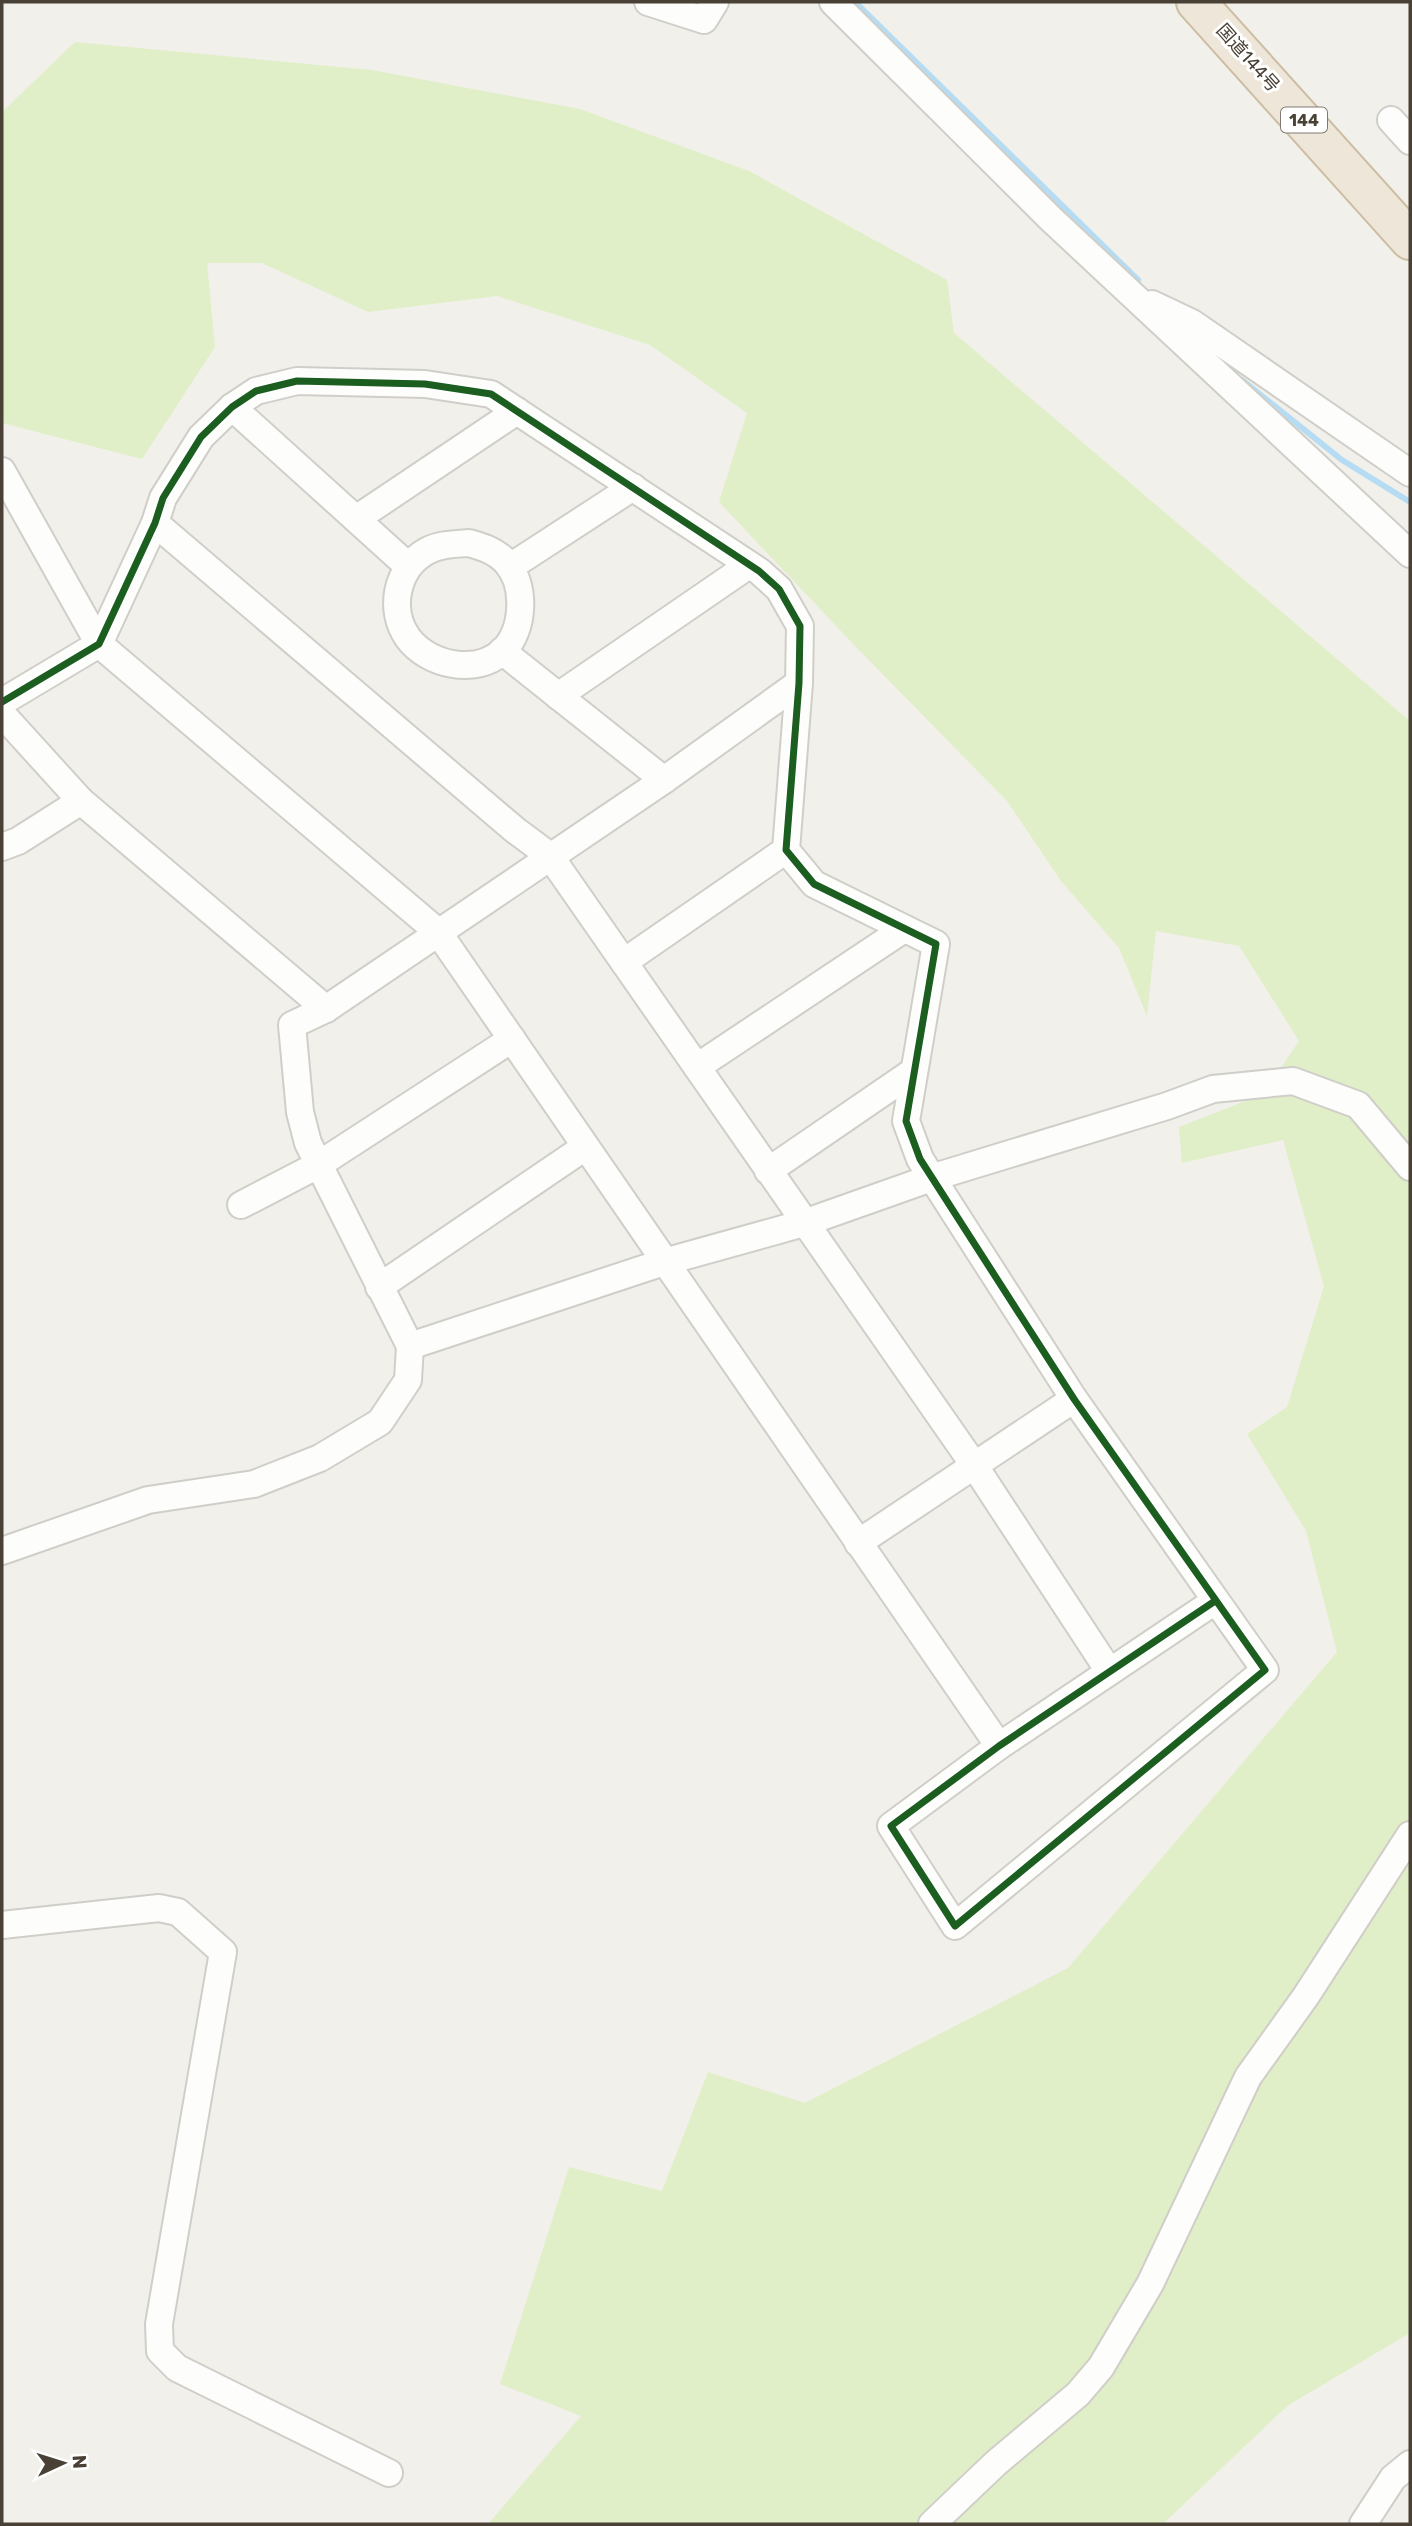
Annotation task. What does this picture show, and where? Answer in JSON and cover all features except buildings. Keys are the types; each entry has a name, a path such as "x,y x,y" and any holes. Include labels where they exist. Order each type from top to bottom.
{"highway":[{"name":"国道144号","path":"1196,2 1410,240"}],"street":[{"path":"649,2 704,20 715,2"},
{"path":"834,2 1051,219 1410,554"},
{"path":"1391,120 1410,141"},
{"path":"1130,293 1192,323 1410,473"},
{"path":"2,702 99,644 155,523 163,498 201,437 232,407 256,391 297,381 425,384 491,394 749,565 779,589 800,626 799,683 786,850 814,884 936,944 906,1121 920,1159 1074,1399 1265,1671 955,1926 891,1826 999,1746 1215,1601"},
{"path":"232,407 408,566"},
{"path":"356,519 517,411"},
{"path":"2,471 99,644 438,932 999,1746"},
{"path":"510,568 633,487"},
{"path":"155,523 515,830 550,856 974,1465 1109,1671"},
{"path":"469,543 488,548 510,568 517,577 520,599 518,621 502,651 481,662 435,662 416,649 401,628 397,591 408,566 428,551 448,544 469,543"},
{"path":"558,696 749,565"},
{"path":"502,651 664,780"},
{"path":"2,1551 148,1500 254,1484 320,1458 380,1422 408,1380 410,1346 318,1165 300,1112 292,1025 326,1009 664,780 799,683"},
{"path":"2,714 81,801 326,1009"},
{"path":"2,847 18,841 81,801"},
{"path":"624,962 786,850"},
{"path":"696,1067 904,929"},
{"path":"241,1205 318,1165 512,1039"},
{"path":"768,1171 914,1071"},
{"path":"410,1346 664,1262 804,1223 934,1177 1213,1089 1293,1082 1358,1105 1410,1167"},
{"path":"379,1287 585,1147"},
{"path":"858,1543 1074,1399"},
{"path":"932,2524 996,2463 1078,2394 1101,2367 1150,2284 1248,2077 1306,1996 1410,1835"},
{"path":"2,1925 159,1908 178,1912 223,1952 159,2324 160,2351 177,2368 390,2473"},
{"path":"1363,2524 1393,2478 1410,2464"}],"green space":[{"path":"75,42 372,70 580,109 749,171 947,280 954,333 1410,721 1410,2333 1287,2406 1163,2524 488,2524 581,2416 500,2384 569,2167 662,2191 708,2072 805,2103 1068,1968 1337,1652 1306,1531 1247,1434 1287,1407 1324,1286 1283,1140 1182,1163 1179,1127 1263,1094 1299,1041 1239,946 1156,931 1147,1016 1119,948 1061,881 1007,801 719,502 747,413 650,345 497,296 368,312 262,263 207,263 215,347 142,459 2,423 2,112"}],"waterway":[{"path":"855,2 1138,280"},
{"path":"1242,380 1342,460 1410,502"}],"cycle path":[{"path":"2,702 99,644 155,523 163,498 201,437 232,407 256,391 297,381 425,384 491,394 759,571 779,589 800,626 799,683 786,850 814,884 936,944 906,1121 920,1159 1074,1399 1265,1670 955,1926 891,1826 999,1746 1215,1601"}]}
